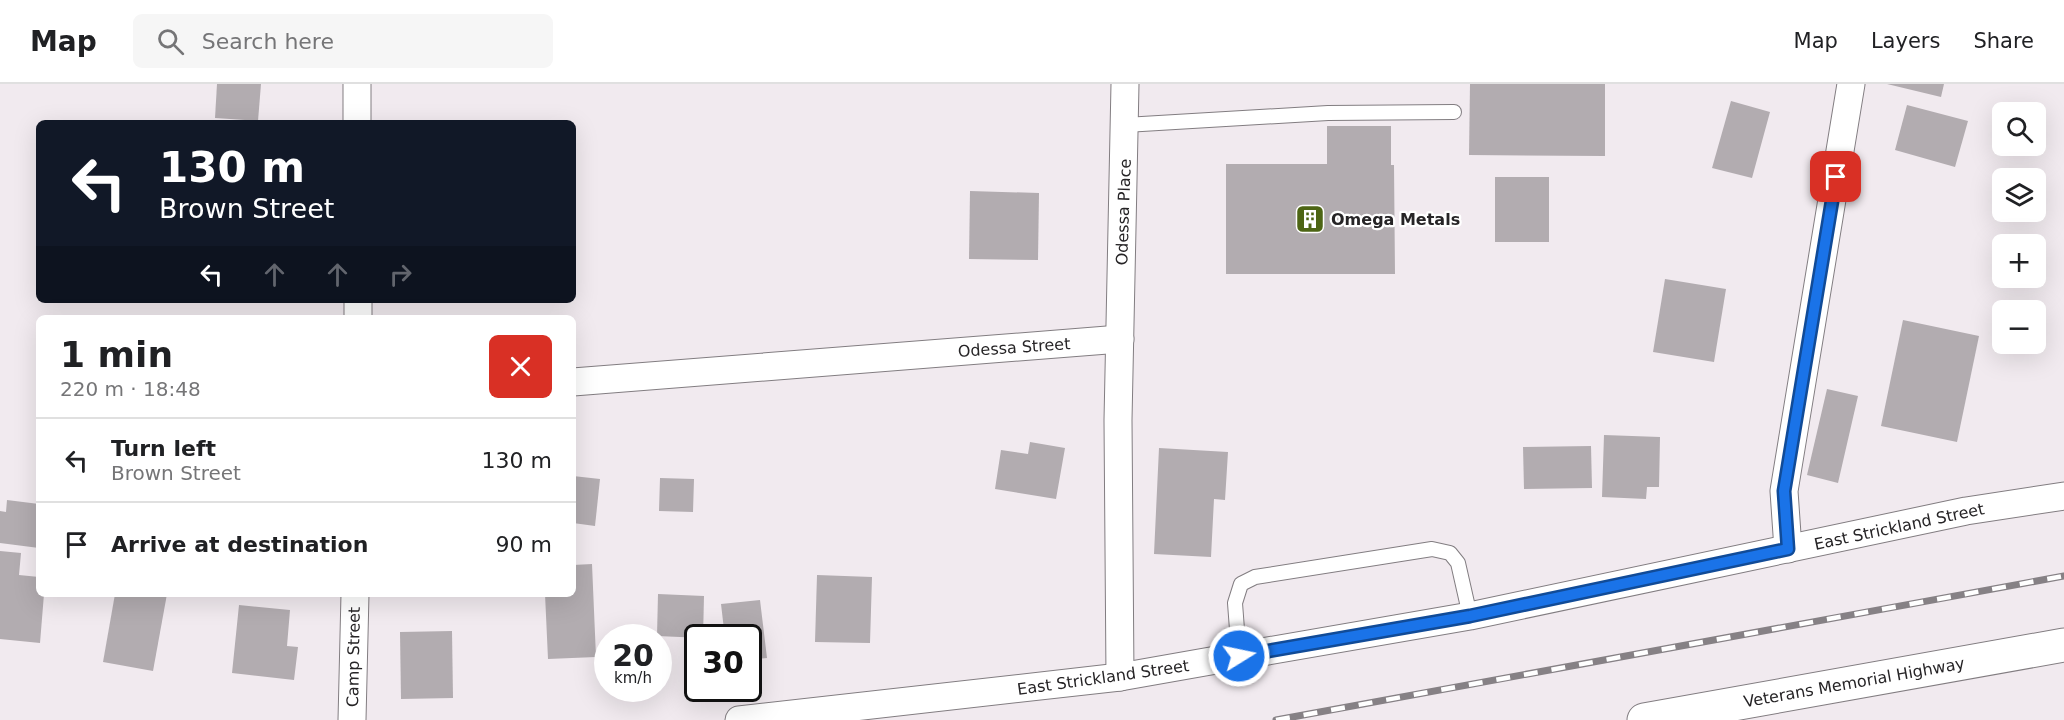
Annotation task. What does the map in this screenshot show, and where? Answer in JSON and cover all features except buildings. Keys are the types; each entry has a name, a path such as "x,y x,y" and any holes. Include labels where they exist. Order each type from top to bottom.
{"main road":[{"name":"Veterans Memorial Highway","path":"1644,720 2064,645"}],"street":[{"path":"357,84 357,120"},
{"name":"Odessa Place","path":"1120,339 1125,84"},
{"path":"1788,549 1784,491 1851,84"},
{"path":"1120,339 1120,676"},
{"name":"Odessa Street","path":"576,382 1120,339"},
{"name":"East Strickland Street","path":"739,720 1120,676 1239,656 1470,616 1966,510 2064,496"},
{"name":"Camp Street","path":"352,720 355,597"},
{"path":"2064,645 2064,651"}],"lane":[{"path":"1125,125 1328,113 1454,112"},
{"path":"1239,656 1235,603 1241,584 1255,577 1432,549 1450,553 1458,563 1470,616"}],"railway":[{"path":"1276,720 2064,576"}],"place":[{"name":"Omega Metals","path":"1310,219"}],"route":[{"path":"1239,656 1470,616 1788,549 1784,491 1836,177"}]}
